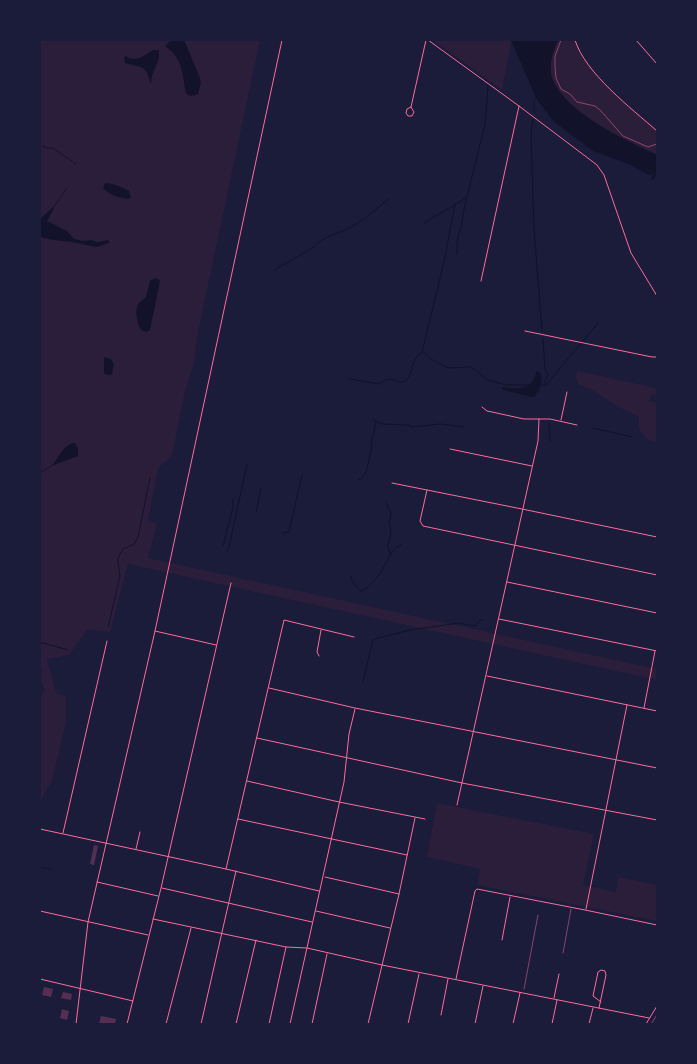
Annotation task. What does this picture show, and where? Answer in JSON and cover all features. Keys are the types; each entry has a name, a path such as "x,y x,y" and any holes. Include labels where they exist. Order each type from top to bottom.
{"street":[{"path":"76,1024 88,922 155,630 282,40"},
{"path":"411,107 427,40 597,165 604,175 632,253 657,296"},
{"path":"575,40 582,55 596,75 657,131"},
{"path":"636,40 657,64"},
{"path":"481,281 519,106"},
{"path":"525,331 657,357"},
{"path":"561,421 568,392"},
{"path":"482,407 492,412 529,420 550,419 577,425"},
{"path":"457,805 539,437 539,419"},
{"path":"450,448 532,466"},
{"path":"392,483 657,537"},
{"path":"427,490 420,521 424,526 657,575"},
{"path":"507,582 657,613"},
{"path":"127,1024 161,888 231,583"},
{"path":"499,619 656,651 644,708"},
{"path":"226,869 284,620 354,637"},
{"path":"155,630 217,645"},
{"path":"319,656 317,652 321,630"},
{"path":"63,834 106,641"},
{"path":"486,676 657,711"},
{"path":"268,688 355,708 657,768"},
{"path":"585,910 627,705"},
{"path":"290,1024 344,782 346,758 355,708"},
{"path":"257,738 462,783 657,820"},
{"path":"247,781 425,819"},
{"path":"368,1024 415,818"},
{"path":"238,819 408,855"},
{"path":"40,829 320,891"},
{"path":"136,850 140,832"},
{"path":"201,1024 236,872"},
{"path":"323,876 399,894"},
{"path":"97,882 159,896"},
{"path":"161,888 312,922"},
{"path":"456,979 477,890 657,925"},
{"path":"502,940 510,896"},
{"path":"40,911 149,936"},
{"path":"315,911 391,928"},
{"path":"153,919 286,947 307,948 382,965 649,1018"},
{"path":"166,1024 191,927"},
{"path":"236,1024 256,940"},
{"path":"269,1024 286,947"},
{"path":"312,1024 327,953"},
{"path":"599,1009 601,1002 606,975 601,970 598,972 593,996 601,1002"},
{"path":"408,1024 420,972"},
{"path":"554,999 559,974"},
{"path":"441,1015 448,978"},
{"path":"40,979 133,1001"},
{"path":"475,1024 483,985"},
{"path":"513,1024 520,992"},
{"path":"552,1024 558,1000"},
{"path":"646,1024 657,1006"},
{"path":"590,1024 593,1007"}],"lane":[{"path":"563,953 571,907"}],"path":[{"path":"561,40 555,56 555,67 556,78 561,89 570,94 577,102 595,106 623,136 648,147 657,144"},
{"path":"523,993 538,915"},
{"path":"651,1024 657,1015"}],"shaded area":[{"path":"40,40 260,40 198,332 194,363 185,391 172,456 158,468 148,521 157,524 148,558 657,669 657,680 128,564 110,632 87,630 69,655 47,659 56,693 66,696 66,721 52,781 40,801 40,699 44,690 41,679 42,669 40,669"},
{"path":"171,40 184,40 200,78 201,83 198,94 192,96 186,93 177,58 165,46"},
{"path":"433,40 509,40 511,43 502,90"},
{"path":"511,40 558,40 553,53 551,68 552,78 559,91 569,103 597,124 657,155 657,177 655,176 654,180 651,179 653,175 651,174 649,175 626,163 593,151 553,121 536,98"},
{"path":"558,40 575,40 589,66 599,78 657,130 657,155 597,124 569,103 559,91 552,78 551,63"},
{"path":"153,50 159,50 159,58 150,83 145,70 125,63 124,59 125,56 133,59 140,58"},
{"path":"105,183 114,184 129,191 131,197 126,199 111,194 103,188"},
{"path":"54,208 47,221 67,231 74,239 98,242 108,240 110,243 96,247 40,237 40,219"},
{"path":"155,278 160,281 150,330 146,332 141,330 138,324 136,312 138,304 146,297 150,281"},
{"path":"104,357 111,359 114,364 112,374 110,375 104,374"},
{"path":"537,371 542,377 538,392 534,397 502,389 503,387 516,388 528,385 534,379"},
{"path":"577,371 657,388 657,396 651,395 649,401 657,403 657,442 648,440 639,429 639,416 618,407 596,392 578,384"},
{"path":"75,443 78,449 78,456 51,466 63,450"},
{"path":"437,803 594,834 583,885 616,892 618,877 657,885 657,921 477,885 480,869 427,857"}],"building":[{"path":"94,845 98,846 94,865 90,864"},
{"path":"44,987 53,989 51,997 42,995"},
{"path":"63,992 72,994 71,1000 61,998"},
{"path":"62,1009 69,1011 67,1020 60,1018"},
{"path":"101,1016 116,1019 115,1024 99,1024"}],"waterway":[{"path":"457,254 458,237 464,209 485,124 488,85"},
{"path":"534,112 534,100 536,98"},
{"path":"533,120 531,135 534,228 542,331"},
{"path":"42,146 53,148"},
{"path":"54,149 72,161"},
{"path":"53,208 67,188"},
{"path":"424,223 466,198"},
{"path":"274,270 326,238 354,225 389,199"},
{"path":"349,379 379,384 389,379 402,382 408,378 416,358 422,352 444,262 455,204"},
{"path":"543,338 545,369 548,374 545,380 546,385 598,323"},
{"path":"423,352 431,359 448,368 469,367 488,380 506,385 528,385"},
{"path":"539,385 546,385"},
{"path":"374,420 382,424 408,425 412,427 440,424 464,427"},
{"path":"358,480 366,473 376,422"},
{"path":"549,423 550,441"},
{"path":"593,428 632,437"},
{"path":"228,551 247,465"},
{"path":"40,473 51,466"},
{"path":"284,534 284,532 289,532 302,475"},
{"path":"108,627 120,576 118,558 123,549 134,544 138,537 150,478"},
{"path":"256,512 261,489"},
{"path":"223,546 233,507 233,499"},
{"path":"386,502 391,513 389,521 391,531 388,546 390,554"},
{"path":"351,577 358,589 362,591 366,589 380,572 393,551 401,545"},
{"path":"363,682 373,640 410,630 459,623 474,626 482,620"},
{"path":"40,642 68,650"},
{"path":"40,867 51,869"}]}
